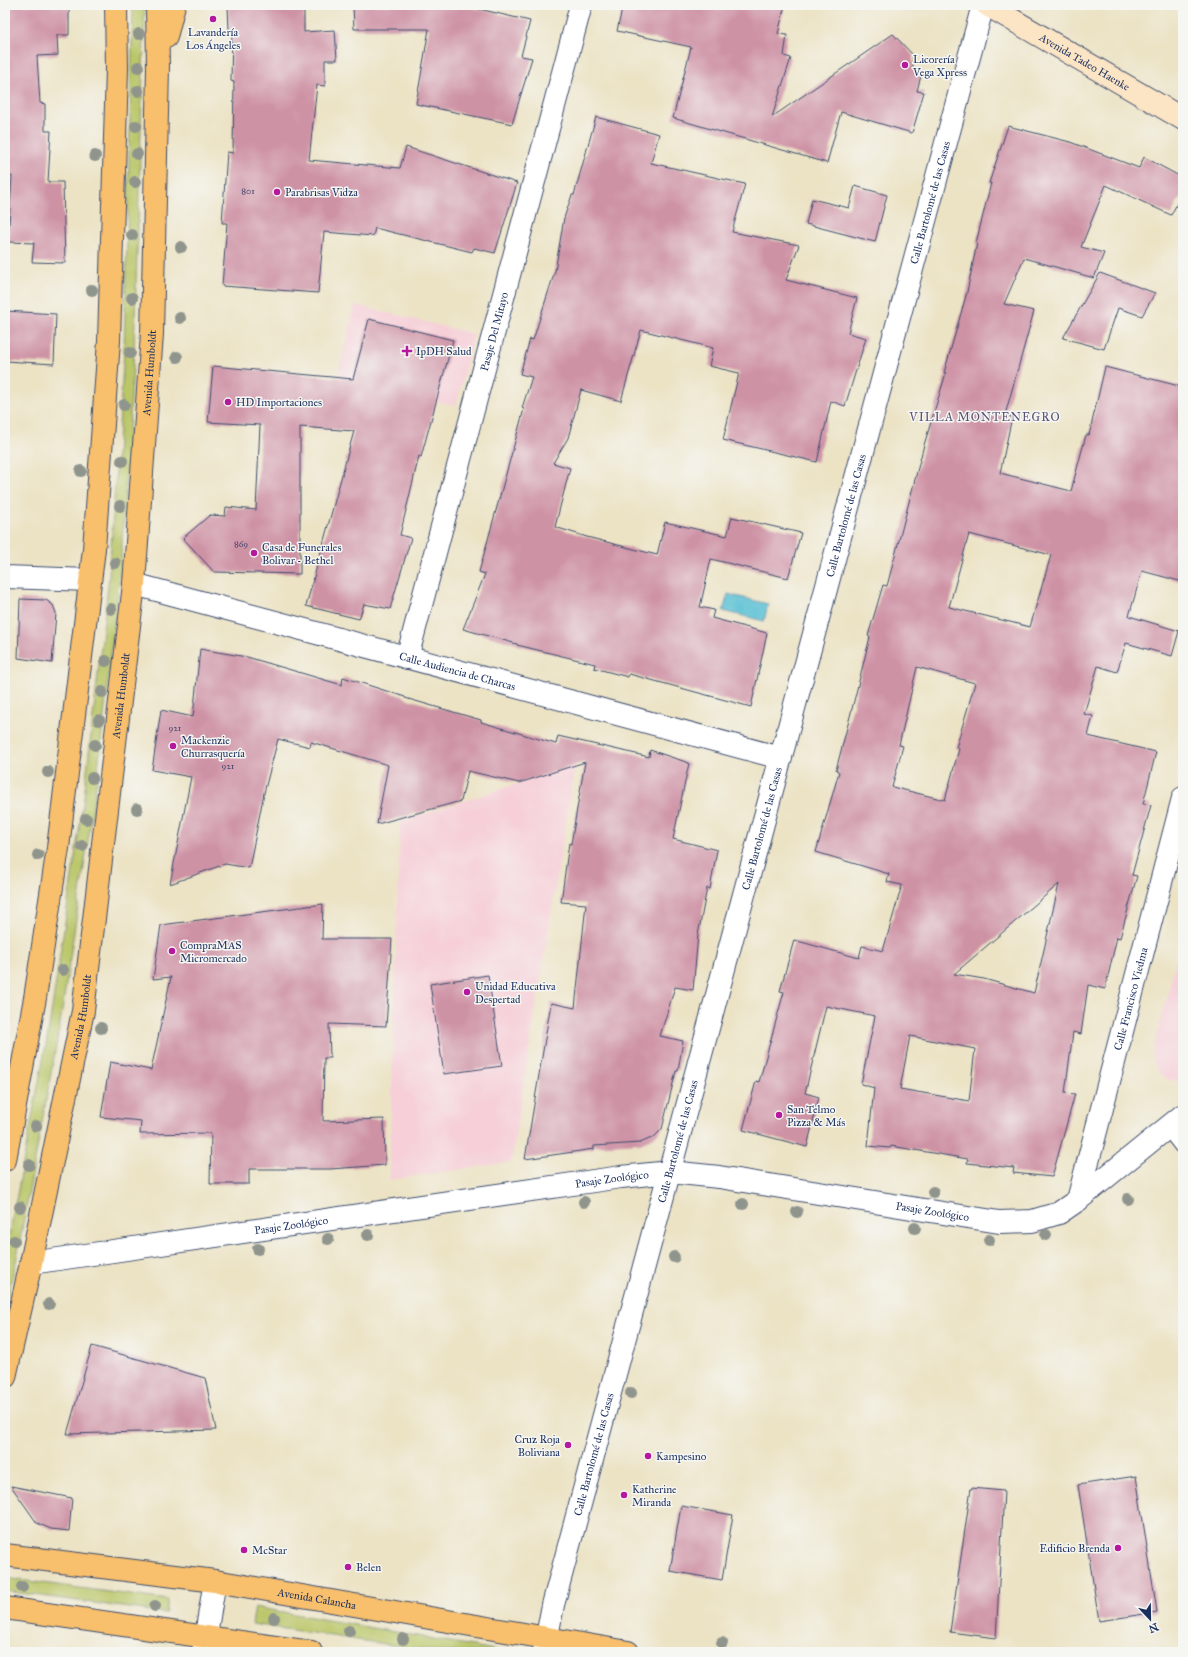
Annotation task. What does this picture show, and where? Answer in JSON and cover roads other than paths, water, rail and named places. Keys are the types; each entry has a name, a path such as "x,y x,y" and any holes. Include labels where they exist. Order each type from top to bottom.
{"main road":[{"path":"100,5 117,69"},
{"path":"5,1160 35,998 58,848 94,549 109,341 117,69 116,5"},
{"name":"Avenida Humboldt","path":"5,1377 31,1263 83,1011 134,584 152,334 158,68 157,5"},
{"path":"158,68 174,5"},
{"name":"Avenida Tadeo Haenke","path":"987,5 1183,118"},
{"path":"5,1539 14,1557"},
{"name":"Avenida Calancha","path":"14,1557 215,1581 545,1645 628,1652"},
{"path":"5,1608 204,1644 312,1652"}],"street":[{"name":"Pasaje Del Mitayo","path":"407,658 581,5"},
{"name":"Calle Bartolomé de las Casas","path":"545,1645 553,1605 983,5"},
{"path":"5,577 90,580"},
{"name":"Calle Audiencia de Charcas","path":"134,584 780,758"},
{"name":"Calle Francisco Viedma","path":"1078,1200 1183,798"},
{"name":"Pasaje Zoológico","path":"31,1263 613,1178 670,1172 719,1177 999,1222 1032,1221 1059,1213 1078,1200 1176,1121"},
{"path":"204,1644 215,1581"}],"lane":[{"path":"1176,1121 1183,1145"}],"water":[{"path":"728,594 768,604 764,621 723,611"}],"place":[{"name":"Lavandería Los Ángeles","path":"213,19"},
{"name":"Licorería Vega Xpress","path":"905,65"},
{"name":"Parabrisas Vidza","path":"277,192"},
{"name":"IpDH Salud","path":"407,351"},
{"name":"HD Importaciones","path":"228,402"},
{"name":"Casa de Funerales Bolivar - Bethel","path":"254,553"},
{"name":"Mackenzie Churrasquería","path":"173,746"},
{"name":"CompraMAS Micromercado","path":"172,951"},
{"name":"Unidad Educativa Despertad","path":"467,992"},
{"name":"San Telmo Pizza & Más","path":"779,1115"},
{"name":"Cruz Roja Boliviana","path":"568,1445"},
{"name":"Kampesino","path":"648,1456"},
{"name":"Katherine Miranda","path":"624,1495"},
{"name":"Edificio Brenda","path":"1118,1548"},
{"name":"McStar","path":"244,1550"},
{"name":"Belen","path":"348,1567"}],"district":[{"name":"VILLA MONTENEGRO","path":"985,417"}]}
